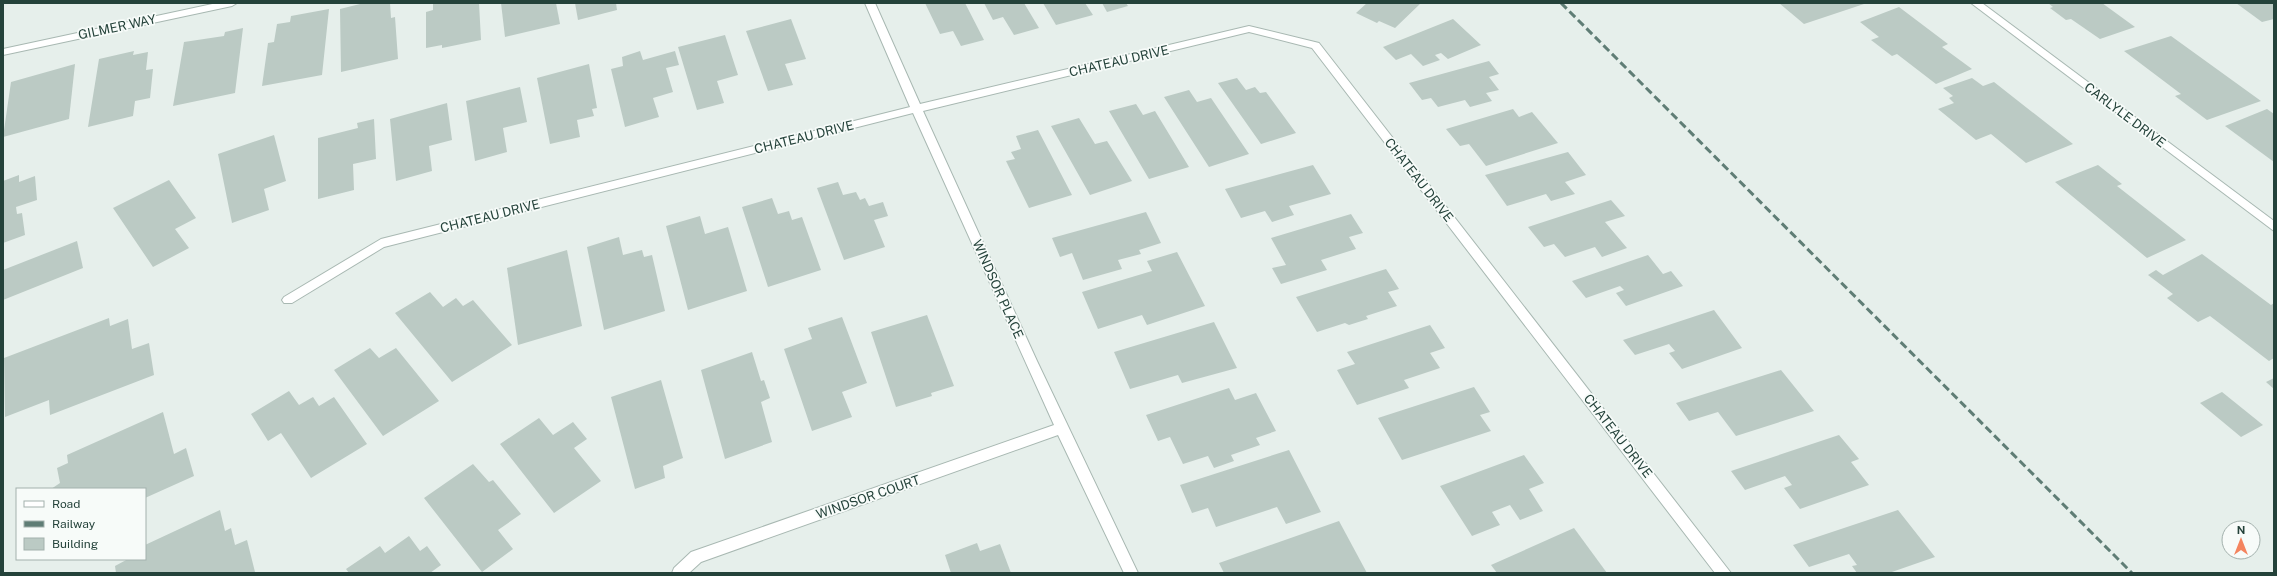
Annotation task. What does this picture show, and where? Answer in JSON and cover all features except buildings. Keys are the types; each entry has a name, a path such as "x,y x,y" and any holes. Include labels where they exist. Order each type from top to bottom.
{"street":[{"name":"GILMER WAY","path":"3,52 232,3"},
{"name":"WINDSOR PLACE","path":"870,3 916,109 1061,428 1131,573"},
{"name":"CARLYLE DRIVE","path":"1976,3 2274,227"},
{"name":"CHATEAU DRIVE","path":"288,300 381,243 916,109 1249,29 1315,45 1724,573"},
{"name":"WINDSOR COURT","path":"679,573 696,557 1061,428"}],"railway":[{"path":"1561,3 2132,573"}]}
